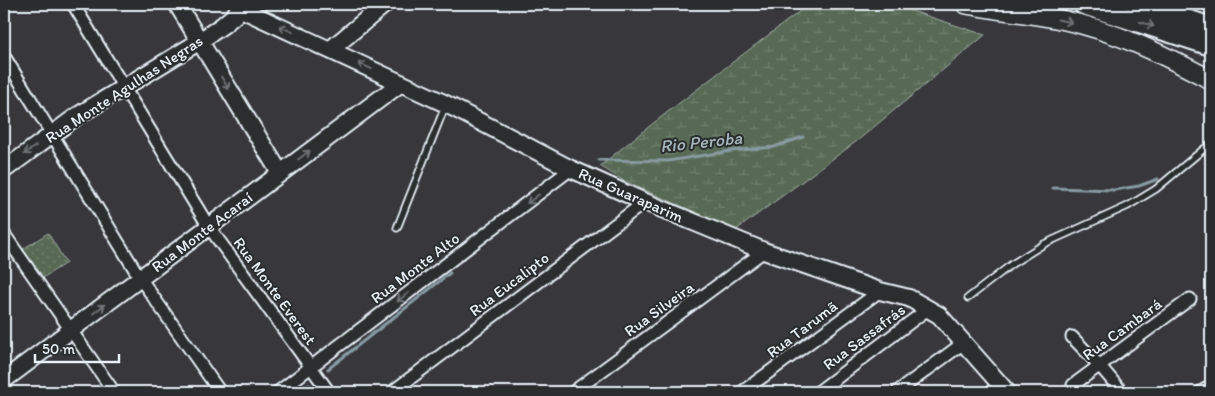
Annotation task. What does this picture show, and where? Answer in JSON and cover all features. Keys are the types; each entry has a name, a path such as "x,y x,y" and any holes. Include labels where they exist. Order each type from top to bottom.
{"highway":[{"path":"1084,4 1208,41"},
{"path":"1138,4 1208,41"}],"main road":[{"path":"965,4 1062,20 1097,29 1144,46 1211,80"}],"street":[{"name":"Rua Monte Everest","path":"73,4 209,227 329,392"},
{"path":"177,4 280,173"},
{"path":"330,50 385,4"},
{"name":"Rua Monte Agulhas Negras","path":"4,170 77,116 200,41 229,20 240,6"},
{"name":"Rua Guaraparim","path":"240,6 446,104 572,169 645,202 764,251 880,291 909,298 929,308 944,320 1000,390"},
{"path":"4,56 140,278 220,392"},
{"name":"Rua Monte Acaraí","path":"4,380 401,83"},
{"name":"Rua Monte Alto","path":"278,392 572,169"},
{"name":"Rua Eucalipto","path":"392,392 645,202"},
{"path":"4,234 114,392"},
{"name":"Rua Silveira","path":"573,392 764,251"},
{"name":"Rua Tarumã","path":"742,392 880,291"},
{"name":"Rua Cambará","path":"1073,385 1190,299"},
{"name":"Rua Sassafrás","path":"818,392 929,308"},
{"path":"1072,337 1122,392"},
{"path":"897,392 962,344"},
{"path":"1201,392 1211,386"}],"lane":[{"path":"397,228 446,104"},
{"path":"968,298 1012,264 1044,244 1128,206 1149,193 1211,143"}],"green space":[{"path":"809,4 891,4 985,35 857,141 736,230 624,181 600,166 678,104"},
{"path":"48,233 66,263 41,279 23,249"}],"waterway":[{"name":"Rio Peroba","path":"599,160 668,161 731,151 774,147 803,137"},
{"name":"Rio Peroba","path":"1053,188 1114,190 1139,186 1158,179"},
{"path":"328,369 450,273"},
{"path":"299,392 309,385"}]}
